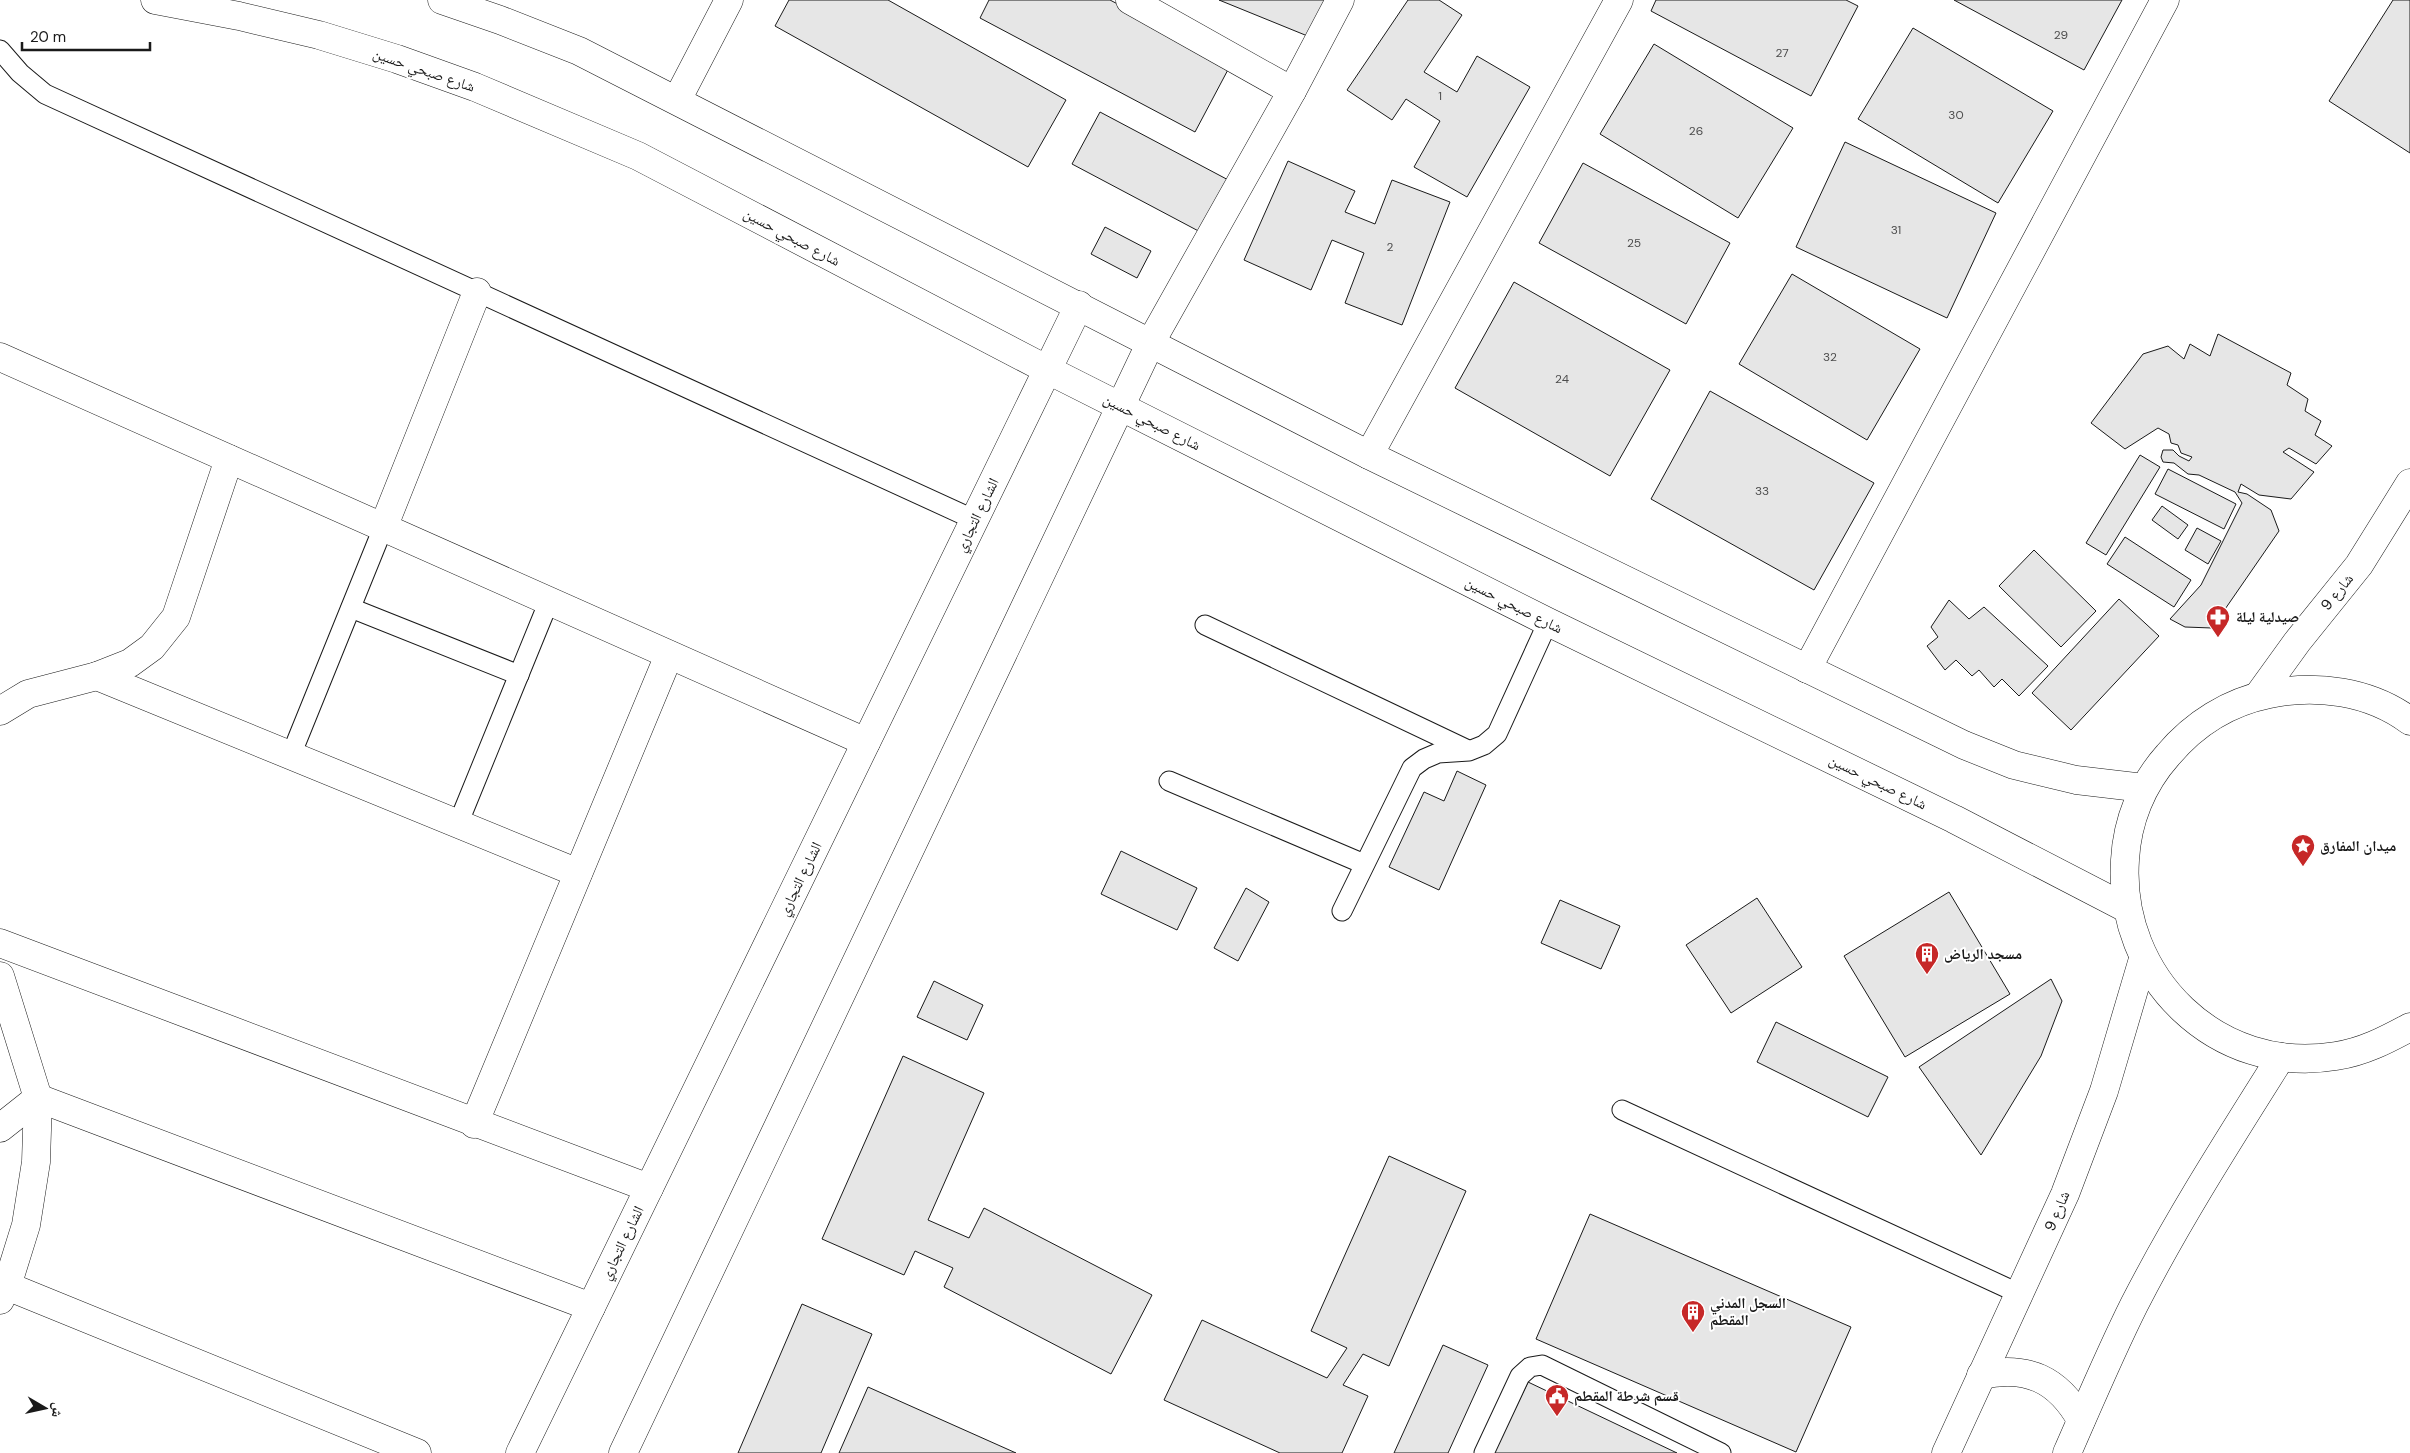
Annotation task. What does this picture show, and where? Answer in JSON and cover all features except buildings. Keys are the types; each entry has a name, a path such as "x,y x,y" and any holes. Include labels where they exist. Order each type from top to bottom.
{"street":[{"name":"شارع صبحي حسين","path":"155,0 239,16 319,35 398,59 475,88 638,156 1048,370 1548,622 1954,819 2126,908"},
{"path":"442,0 579,51 1079,305 1369,456 1964,745 2014,765 2076,780 2144,788"},
{"path":"677,100 729,0"},
{"path":"1130,0 1292,91"},
{"path":"623,1453 1151,342 1292,91 1340,0"},
{"path":"1369,456 1619,0"},
{"path":"1807,669 2164,0"},
{"path":"383,528 477,292"},
{"name":"الشارع التجاري","path":"520,1453 1079,305"},
{"path":"0,357 866,742"},
{"path":"0,710 28,694 97,676 130,663 152,647 176,617 229,459"},
{"name":"شارع 9","path":"2258,696 2297,642 2359,565 2410,483"},
{"path":"474,1124 669,655"},
{"path":"97,676 578,873"},
{"path":"2410,721 2380,704 2320,689 2288,690 2258,696 2229,707 2203,721 2175,746 2160,763 2144,788 2132,817 2125,847 2123,878 2126,908 2133,935 2143,960 2159,984 2178,1006 2200,1025 2225,1040 2253,1050 2282,1057 2317,1058 2361,1051 2387,1040 2410,1027"},
{"path":"0,943 474,1124 650,1188"},
{"name":"شارع 9","path":"1946,1453 2058,1210 2088,1134 2128,1016 2143,960"},
{"path":"0,976 38,1098 36,1162 26,1225 3,1293 417,1453"},
{"path":"2067,1453 2134,1306 2163,1250 2218,1157 2282,1057"},
{"path":"0,1128 38,1098"},
{"path":"38,1098 591,1307"},
{"path":"1981,1375 2011,1371 2040,1377 2064,1395 2081,1420"}],"lane":[{"path":"0,50 20,73 45,94 975,520"},
{"path":"291,755 383,528"},
{"path":"458,824 549,602"},
{"path":"351,608 518,675"},
{"path":"1342,911 1412,768 1424,759 1438,753 1469,751 1484,745 1497,734 1548,622"},
{"path":"1205,626 1469,751"},
{"path":"1169,781 1364,864"},
{"path":"1622,1110 2020,1294"},
{"path":"1484,1453 1520,1376 1530,1367 1542,1365 1721,1453"}],"place":[{"name":"صيدلية ليلة","path":"2218,638"},
{"name":"ميدان المفارق","path":"2303,867"},
{"name":"مسجد الرياض","path":"1927,975"},
{"name":"السجل المدني المقطم","path":"1693,1333"},
{"name":"قسم شرطة المقطم","path":"1557,1417"}]}
